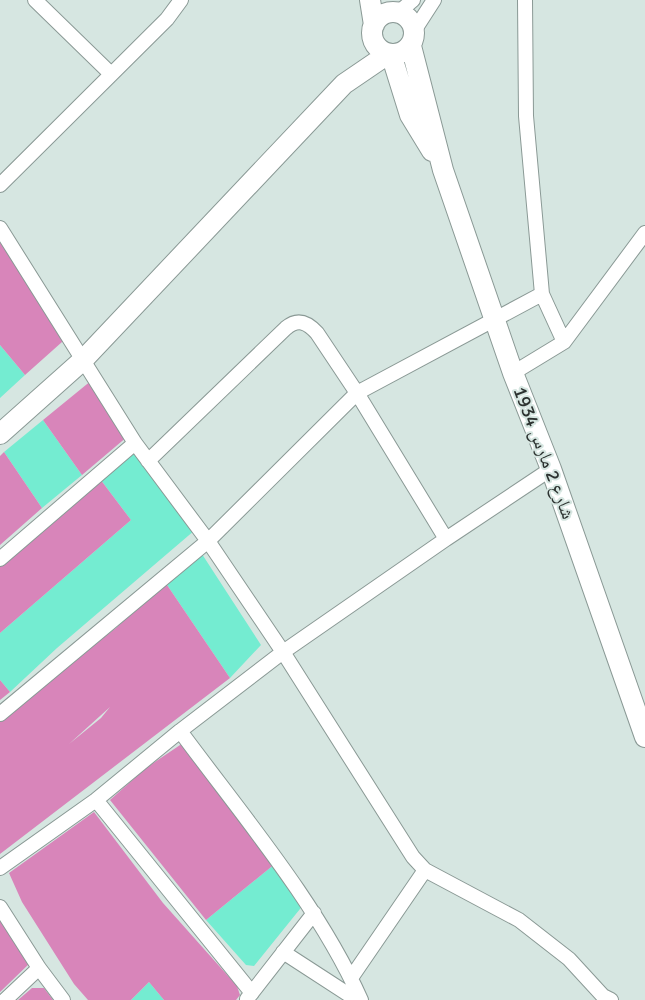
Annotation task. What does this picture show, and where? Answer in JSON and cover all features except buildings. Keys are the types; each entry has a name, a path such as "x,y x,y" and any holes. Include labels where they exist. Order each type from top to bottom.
{"street":[{"path":"35,0 111,74"},
{"path":"0,185 167,19 181,0"},
{"path":"370,0 377,47 389,54"},
{"path":"344,84 383,15 396,6 413,0"},
{"path":"0,434 83,360 344,84 389,54 402,53 413,38 434,0"},
{"path":"525,0 526,116 542,294 564,342"},
{"path":"396,6 409,19 413,38"},
{"name":"شارع 2 مارس 1934","path":"413,38 443,170 513,373 551,469 645,737"},
{"name":"شارع 2 مارس 1934","path":"389,54 410,115 443,170"},
{"path":"0,228 135,443 208,542 283,652 413,857 425,870 448,884 505,912 537,933 569,959 604,999"},
{"path":"513,373 564,342 645,233"},
{"path":"0,714 208,542 357,393 542,294"},
{"path":"148,461 292,324 304,322 310,325 357,393 446,540"},
{"path":"0,559 135,443"},
{"path":"0,868 96,800 180,731 283,652 551,469"},
{"path":"180,731 314,913 351,978 361,1000"},
{"path":"96,800 249,996 314,913"},
{"path":"351,978 425,870"},
{"path":"0,907 39,968 63,1000"},
{"path":"283,952 356,1000"},
{"path":"5,1000 39,968"}],"green space":[{"path":"0,345 25,375 0,398"},
{"path":"43,420 82,475 42,508 4,452"},
{"path":"132,453 138,453 195,530 57,648 10,692 0,680 0,633 131,520 100,479"},
{"path":"200,551 261,645 230,678 165,582"},
{"path":"276,863 304,904 254,966 246,965 206,920"},
{"path":"149,982 164,1000 131,1000"}]}
